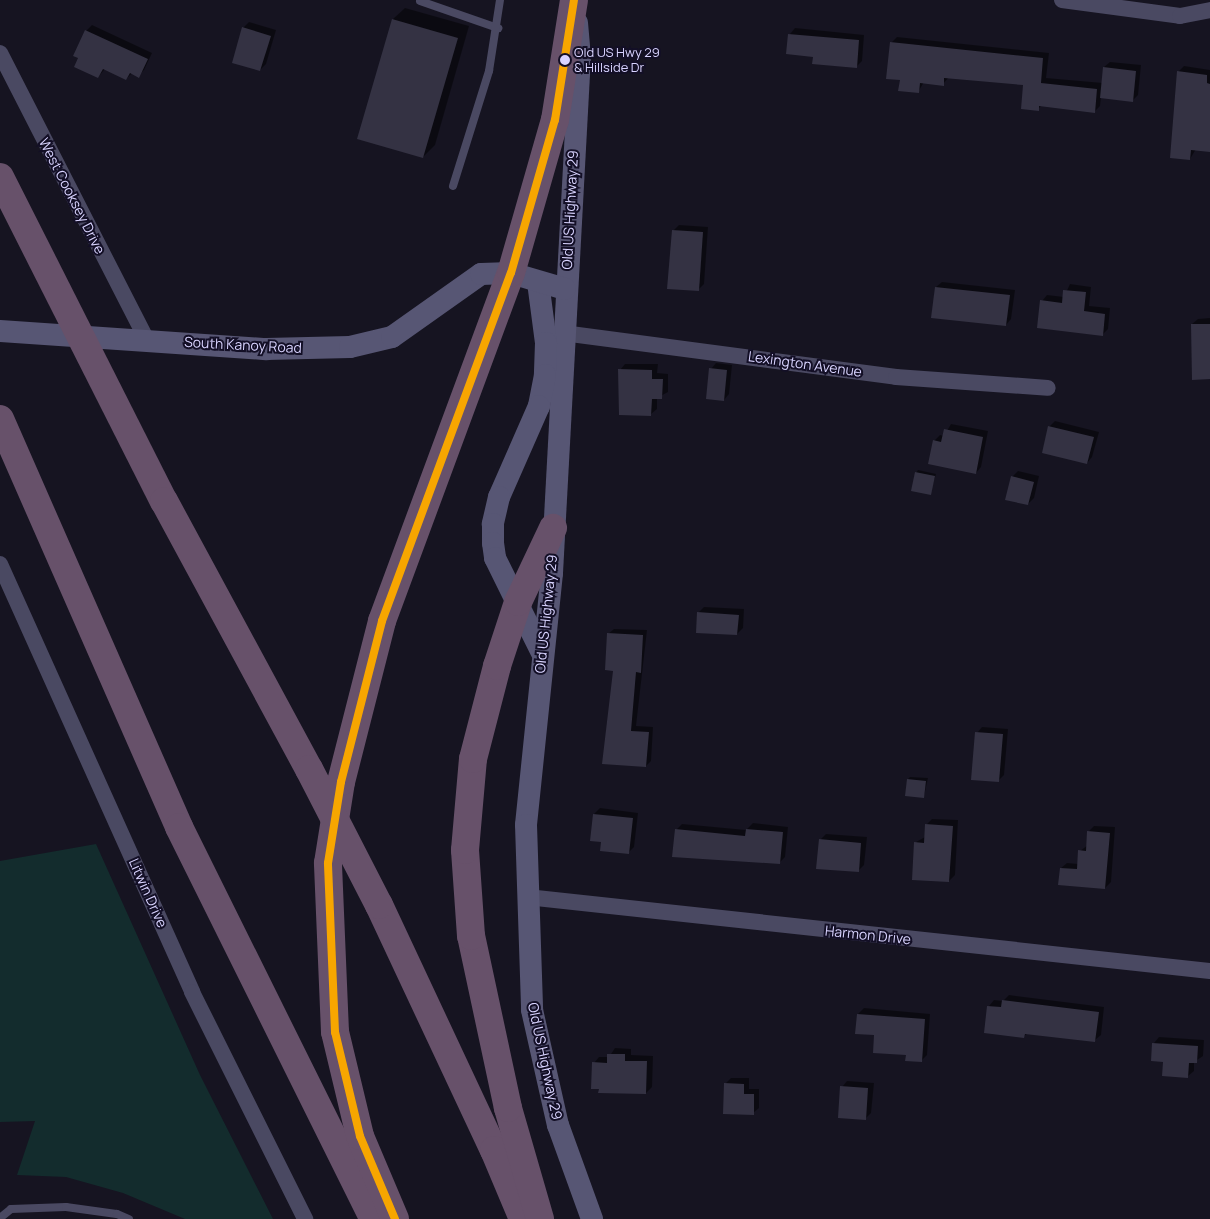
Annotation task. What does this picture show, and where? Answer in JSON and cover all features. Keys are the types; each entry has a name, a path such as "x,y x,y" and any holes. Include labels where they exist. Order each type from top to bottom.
{"highway":[{"path":"395,1219 360,1136 335,1032 328,863 343,773 382,621 512,273 555,120 575,0"},
{"path":"0,177 168,510 309,769 379,905 486,1132 523,1219"},
{"path":"0,419 179,827 374,1219"},
{"path":"540,1219 508,1108 471,936 465,850 473,758 518,602 553,528"}],"street":[{"name":"Old US Highway 29","path":"575,0 580,56 565,288 552,573 542,652 526,825 527,897 532,1010 558,1125 592,1219"},
{"path":"1062,0 1180,16 1210,10"},
{"name":"West Cooksey Drive","path":"0,53 146,338"},
{"name":"South Kanoy Road","path":"0,331 146,338 266,349 350,347 392,337 480,274 512,273 538,282 565,288"},
{"path":"538,282 546,343 545,375 539,406 499,497 493,524 495,558 542,652"},
{"name":"Lexington Avenue","path":"563,333 896,377 1048,388"},
{"name":"Litwin Drive","path":"0,564 192,992 305,1219"},
{"name":"Harmon Drive","path":"527,897 1210,971"}],"lane":[{"path":"453,186 489,71 498,28 500,0"},
{"path":"420,1 498,28"},
{"path":"0,1218 12,1208 66,1207 129,1219"}],"green space":[{"path":"96,844 200,1075 273,1219 185,1219 123,1193 66,1177 17,1175 35,1121 0,1122 0,861"}],"building":[{"path":"392,19 458,38 423,158 357,139"},
{"path":"242,27 271,36 260,71 232,63"},
{"path":"85,30 148,59 139,78 130,73 126,80 103,69 98,78 74,67 78,58 73,56"},
{"path":"788,34 859,40 857,68 812,64 813,57 786,54"},
{"path":"890,42 1043,58 1041,83 1097,89 1095,113 1039,106 1039,111 1021,109 1023,85 944,78 944,86 920,83 919,93 898,91 900,80 886,79"},
{"path":"1103,67 1136,71 1133,102 1100,98"},
{"path":"1177,71 1207,75 1207,83 1210,84 1210,152 1191,150 1190,160 1170,158"},
{"path":"672,230 703,232 699,291 667,289"},
{"path":"935,287 1010,295 1006,326 931,318"},
{"path":"1063,290 1086,292 1084,311 1105,314 1103,336 1037,328 1040,300 1062,303"},
{"path":"1191,324 1210,324 1210,379 1192,380"},
{"path":"709,368 727,370 724,401 706,399"},
{"path":"618,369 652,370 652,379 663,379 662,399 652,399 651,416 619,415"},
{"path":"1048,426 1094,437 1087,464 1042,453"},
{"path":"944,429 983,437 976,474 928,464 933,440 941,442"},
{"path":"915,472 935,476 931,495 911,491"},
{"path":"1011,476 1034,482 1028,505 1005,500"},
{"path":"697,612 739,615 737,635 696,633"},
{"path":"607,633 643,635 641,673 636,672 631,731 649,732 646,767 602,764 613,671 605,670"},
{"path":"975,732 1003,734 999,782 971,780"},
{"path":"907,779 926,781 924,798 905,796"},
{"path":"593,814 633,818 629,854 600,851 601,842 590,841"},
{"path":"925,824 953,826 949,882 912,880 914,842 924,843"},
{"path":"675,829 745,836 746,829 783,832 780,864 672,857"},
{"path":"1087,831 1110,833 1105,889 1058,885 1060,868 1077,869 1078,850 1086,851"},
{"path":"819,839 861,843 859,872 816,869"},
{"path":"1002,1000 1099,1012 1095,1042 1025,1034 1024,1038 984,1033 987,1006 1001,1007"},
{"path":"857,1014 925,1019 922,1062 905,1061 906,1055 873,1053 874,1035 855,1034"},
{"path":"1152,1043 1198,1046 1197,1063 1189,1063 1188,1078 1162,1076 1163,1062 1151,1061"},
{"path":"607,1054 625,1054 625,1061 647,1061 646,1094 598,1093 599,1089 591,1089 592,1062 607,1063"},
{"path":"724,1083 744,1084 744,1094 754,1094 754,1115 723,1114"},
{"path":"840,1086 868,1088 866,1120 838,1118"}],"transit line":[{"path":"395,1219 360,1136 335,1032 328,863 341,782 382,621 511,273 555,120 574,0"}],"place":[{"name":"Old US Hwy 29 & Hillside Dr","path":"565,60"}]}
